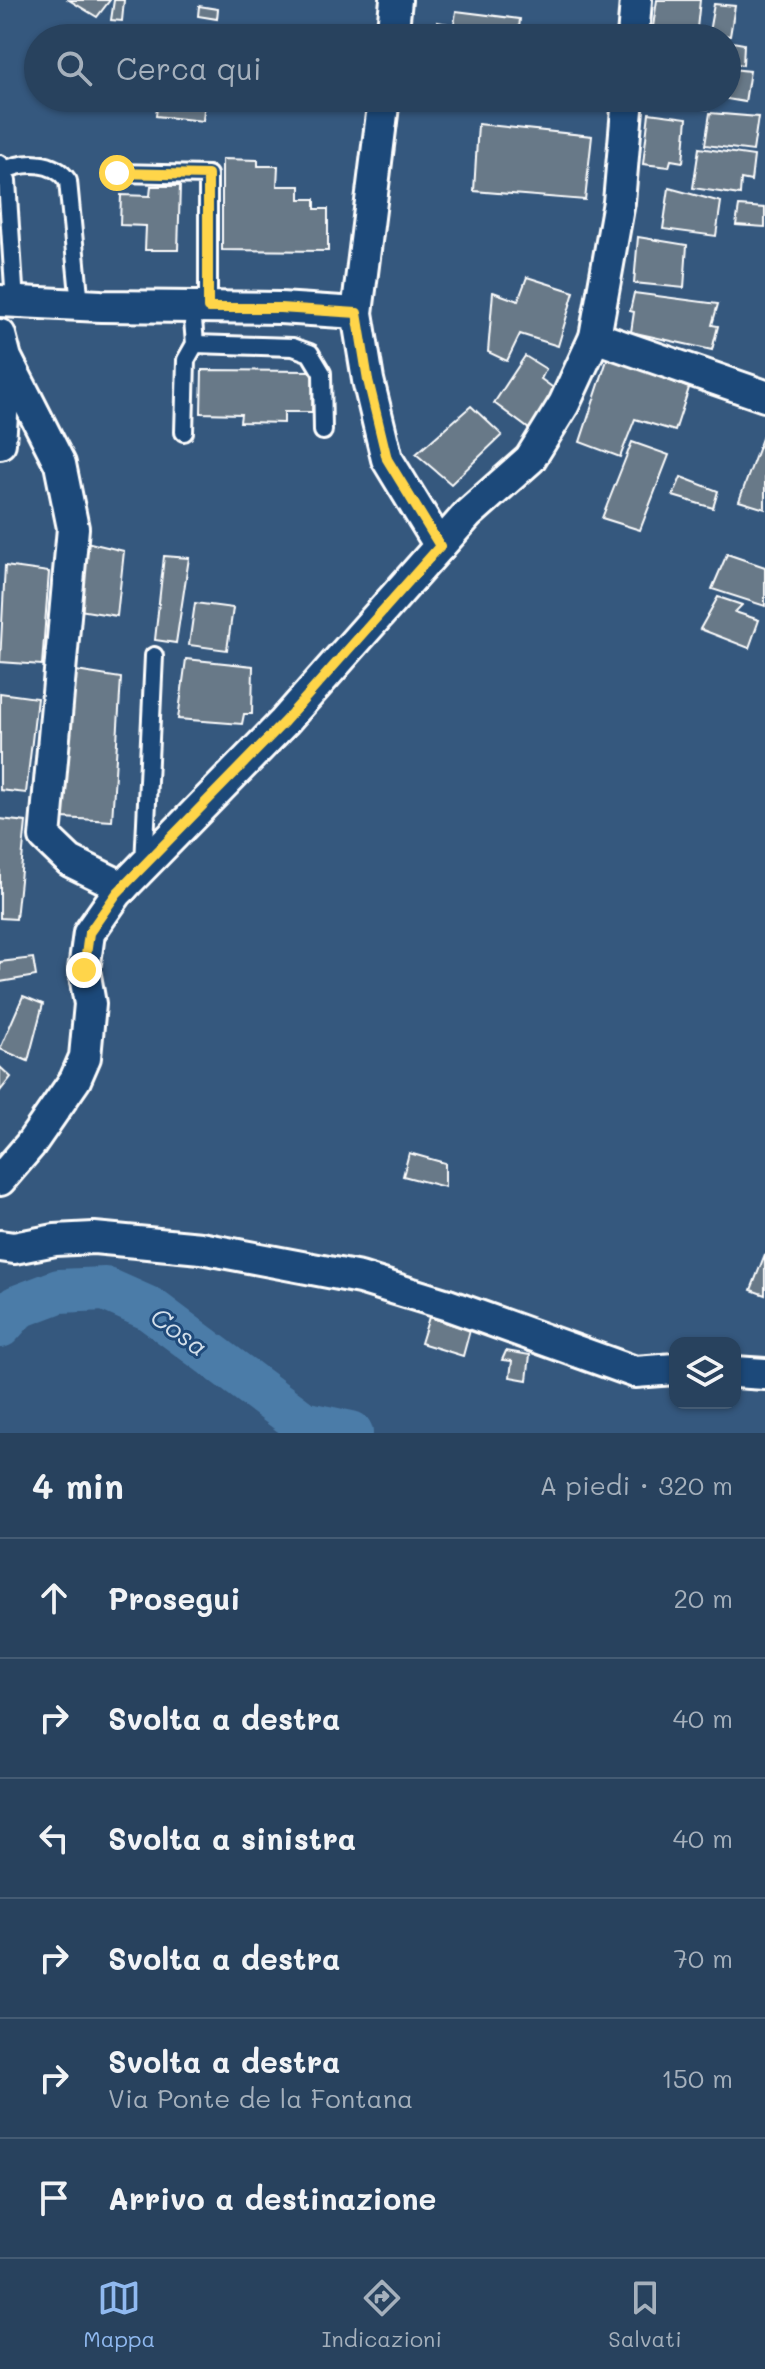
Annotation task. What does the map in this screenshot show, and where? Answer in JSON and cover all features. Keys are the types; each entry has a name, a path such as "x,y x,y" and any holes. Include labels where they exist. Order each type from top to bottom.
{"street":[{"path":"393,24 396,0"},
{"path":"634,24 636,0"},
{"path":"382,112 357,313 368,380 387,459 440,546"},
{"path":"0,1180 30,1145 75,1080 85,1057 90,1004 84,970 89,933 133,876 284,722 468,514 530,459 564,404 595,337 619,202 627,112"},
{"path":"8,302 280,308 357,313"},
{"path":"595,337 765,396"},
{"path":"3,346 60,464 73,528 45,837 70,861 133,876"},
{"path":"0,443 3,346"},
{"path":"0,1246 14,1248 55,1240 94,1238 201,1248 372,1282 448,1305 635,1372 669,1369"},
{"path":"741,1372 765,1374"}],"lane":[{"path":"8,302 7,181 2,168 35,164 62,173 68,181 80,305"},
{"path":"117,173 208,175 200,308 195,344 186,360 184,432"},
{"path":"195,344 293,347 310,353 322,373 323,431"},
{"path":"133,876 154,656"}],"building":[{"path":"69,0 110,0 97,17"},
{"path":"114,0 124,0 122,21 111,20"},
{"path":"657,0 700,0 697,24 653,24"},
{"path":"714,4 735,6 732,24 710,24"},
{"path":"199,6 218,9 217,19 198,16"},
{"path":"456,11 520,19 519,24 454,24"},
{"path":"741,43 744,44 741,65"},
{"path":"741,70 750,71 745,102 741,101"},
{"path":"156,112 204,112 203,121 156,116"},
{"path":"649,113 687,118 683,162 671,160 669,167 643,164"},
{"path":"710,113 758,117 753,151 705,145"},
{"path":"478,124 592,136 585,200 474,191"},
{"path":"699,148 754,156 751,181 741,179 740,195 693,188"},
{"path":"222,159 258,160 258,166 278,166 277,186 300,186 300,199 315,199 315,209 328,209 328,251 222,250"},
{"path":"151,186 180,186 178,250 145,250 146,226 120,225 121,195 150,196"},
{"path":"669,188 721,202 716,236 663,229"},
{"path":"739,206 765,208 765,227 736,225"},
{"path":"638,237 687,245 684,288 634,283"},
{"path":"527,277 574,292 558,346 520,334 507,361 488,352 493,292 518,301"},
{"path":"634,293 718,304 712,325 718,326 712,350 631,332 634,312 630,311"},
{"path":"525,356 546,369 541,379 559,392 533,432 494,403"},
{"path":"608,357 689,388 675,431 635,419 620,457 580,442"},
{"path":"202,370 313,371 312,412 284,412 284,423 240,422 241,414 201,413"},
{"path":"471,406 502,435 451,484 416,454"},
{"path":"765,430 765,509 739,501"},
{"path":"632,442 669,455 640,530 602,518"},
{"path":"681,477 718,491 713,508 673,496"},
{"path":"86,542 124,551 117,616 79,610"},
{"path":"727,554 765,567 765,606 712,589"},
{"path":"164,556 189,558 176,643 155,640"},
{"path":"5,566 49,572 42,665 0,662"},
{"path":"718,597 742,605 735,612 759,620 749,648 700,629"},
{"path":"195,603 233,608 227,650 189,645"},
{"path":"186,659 253,666 252,714 244,714 242,724 178,719"},
{"path":"76,671 121,678 112,821 63,818"},
{"path":"0,693 37,698 26,793 0,790"},
{"path":"0,819 26,822 16,919 0,918"},
{"path":"33,958 36,976 0,982 0,962"},
{"path":"23,996 43,1004 28,1061 0,1049"},
{"path":"0,1067 11,1077 0,1091"},
{"path":"409,1153 445,1163 445,1187 403,1176"},
{"path":"765,1254 765,1295 751,1290"},
{"path":"429,1317 470,1330 463,1356 421,1343"},
{"path":"506,1351 530,1355 527,1380 510,1377 512,1361 502,1360"}],"waterway":[{"name":"Cosa","path":"0,1326 17,1307 59,1291 105,1289 150,1309 303,1423 351,1433"}],"route":[{"path":"84,970 89,933 117,893 284,722 440,546 387,459 368,380 357,313 280,308 208,308 208,175 117,173"}]}
